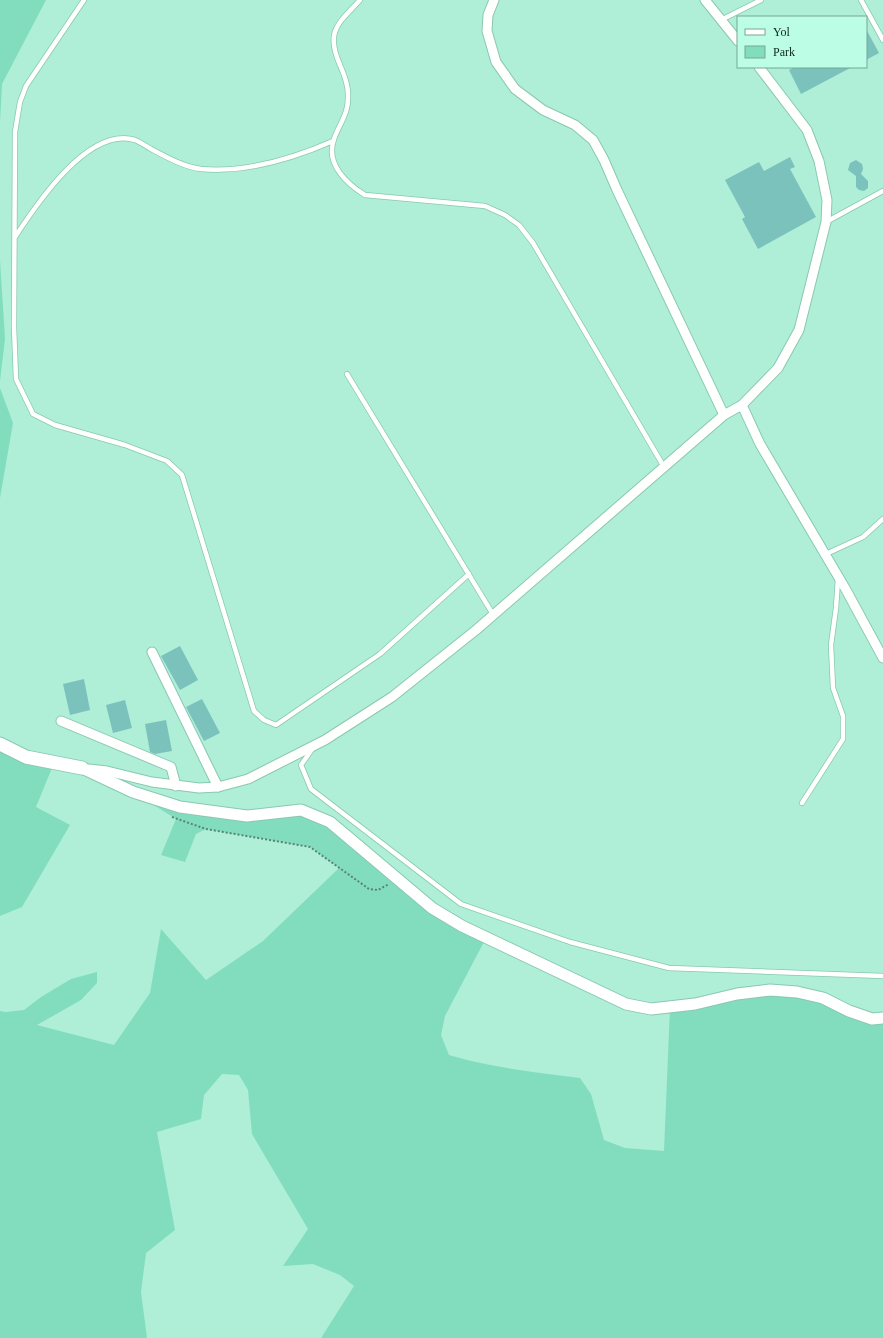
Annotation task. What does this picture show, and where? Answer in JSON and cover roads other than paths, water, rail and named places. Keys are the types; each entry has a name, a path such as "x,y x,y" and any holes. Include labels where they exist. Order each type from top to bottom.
{"main road":[{"path":"0,744 26,757 82,768"}],"street":[{"path":"494,0 488,15 487,31 496,62 515,89 543,110 575,125 593,140 604,160 620,198 724,415"},
{"path":"705,0 737,40"},
{"path":"82,768 107,771 176,786 218,787 248,779 315,745 392,697 494,616 724,415 742,405 778,368 798,330 826,222 827,200 820,169 807,130 760,68"},
{"path":"742,405 760,444 826,554 883,658"},
{"path":"152,652 218,787"},
{"path":"61,721 171,767 176,786"},
{"path":"82,768 133,792 180,807 247,816 301,810 330,822 432,908 462,926 626,1004 650,1009 695,1004 737,994 770,990 797,992 823,998 849,1012 872,1019 883,1018"}],"lane":[{"path":"84,0 26,86 20,102 15,132 14,327 16,379 33,414 55,426 125,445 167,461 182,475 254,711 264,720 276,724 380,654 469,574"},
{"path":"360,0 338,24 332,37 336,57 347,82 348,94 346,115 333,141 332,154 340,173 350,186 365,195 485,206 505,215 519,225 533,242 664,467"},
{"path":"721,20 761,0"},
{"path":"861,0 883,40"},
{"path":"14,238 31,212 63,174 91,149 114,139 135,140 170,160 200,169 237,168 266,164 304,154 333,141"},
{"path":"826,222 883,191"},
{"path":"347,374 494,616"},
{"path":"826,554 863,537 883,519"},
{"path":"802,803 843,739 844,716 833,688 831,645 836,608 838,576"},
{"path":"315,745 301,765 310,789 461,904 570,942 669,968 883,976"}]}
